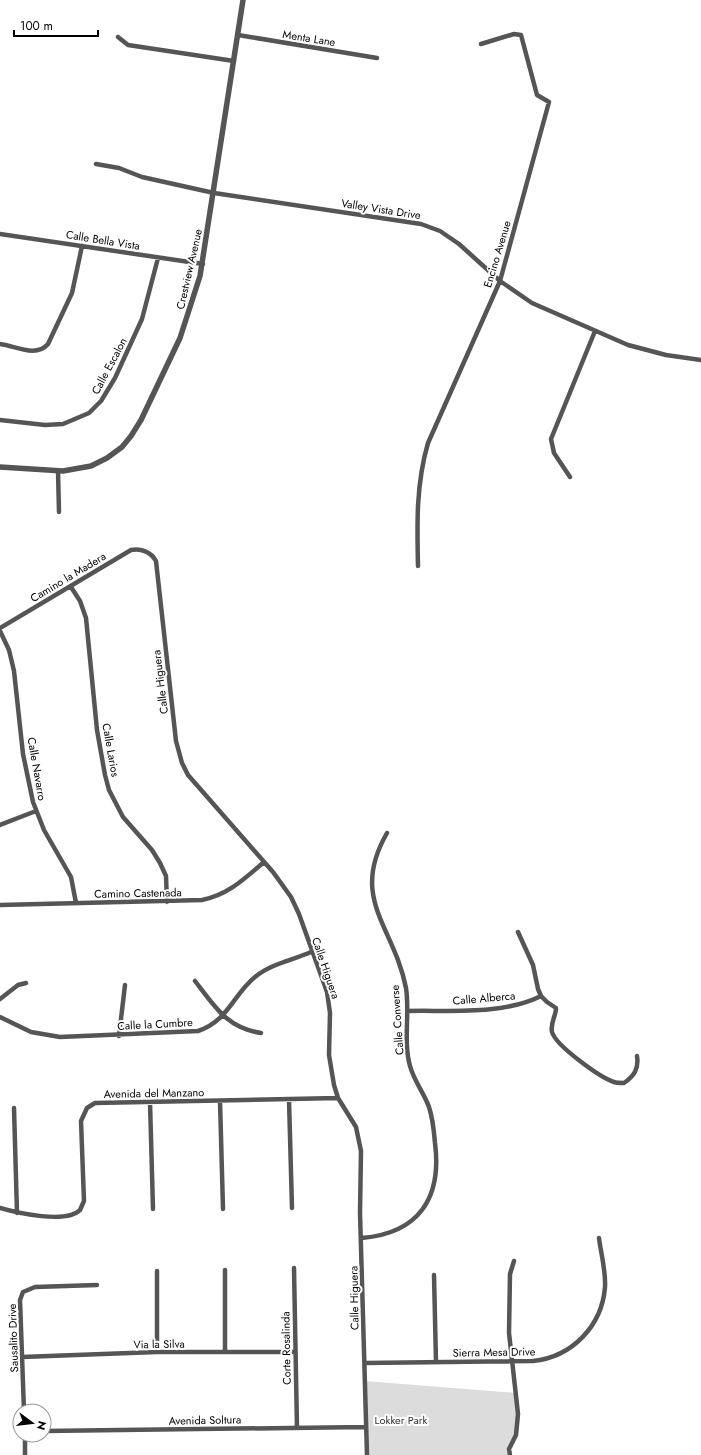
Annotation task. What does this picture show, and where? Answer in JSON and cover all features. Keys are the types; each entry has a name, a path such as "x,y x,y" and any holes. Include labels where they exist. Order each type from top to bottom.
{"street":[{"name":"Crestview Avenue","path":"0,467 58,471 82,469 115,453 131,436 180,338 193,304 202,264 214,193 243,0"},
{"name":"Encino Avenue","path":"418,566 418,495 422,465 426,451 500,281 549,102 537,95 521,35 514,34 481,44"},
{"name":"Menta Lane","path":"238,35 377,58"},
{"path":"118,37 128,45 234,61"},
{"name":"Valley Vista Drive","path":"96,164 119,168 142,177 214,193 421,224 440,231 459,244 500,281 532,303 628,346 652,353 701,360"},
{"name":"Calle Bella Vista","path":"0,234 202,264"},
{"path":"0,344 35,352 44,348 48,344 72,293 82,246"},
{"name":"Calle Escalon","path":"0,420 45,425 63,424 89,413 101,401 115,378 142,319 158,258"},
{"path":"570,477 554,453 551,439 595,331"},
{"path":"58,471 59,512"},
{"name":"Camino la Madera","path":"0,630 131,550 138,549 147,552"},
{"name":"Calle Higuera","path":"147,552 154,558 158,569 174,725 182,763 192,781 280,881 296,906 311,952 323,980 329,1002 329,1055 334,1085 338,1098 352,1120 360,1142 366,1455"},
{"name":"Calle Larios","path":"71,587 86,618 97,730 105,775 116,804 123,817 152,850 160,863 166,876 167,902"},
{"name":"Calle Navarro","path":"0,630 9,650 14,671 23,754 36,811 44,830 71,877 76,903"},
{"path":"0,825 36,811"},
{"name":"Calle Converse","path":"362,1238 377,1237 392,1233 411,1222 426,1205 436,1178 436,1154 431,1116 426,1099 412,1073 408,1058 405,986 377,911 372,890 374,861 387,833"},
{"name":"Camino Castenada","path":"0,905 202,900 218,896 240,883 264,862"},
{"path":"518,932 533,965 541,996 556,1008 552,1028 558,1042 564,1049 606,1079 615,1083 624,1083 637,1069 637,1056"},
{"name":"Calle la Cumbre","path":"0,1017 31,1032 46,1036 119,1036 192,1032 208,1027 223,1016 246,987 261,973 311,952"},
{"path":"195,981 223,1016 235,1026 261,1033"},
{"path":"0,999 18,985 26,983"},
{"path":"119,1036 125,985"},
{"name":"Calle Alberca","path":"407,1011 498,1008 520,1004 541,996"},
{"name":"Avenida del Manzano","path":"0,1208 33,1216 69,1216 78,1212 84,1201 81,1121 84,1111 90,1106 99,1102 338,1098"},
{"path":"220,1100 223,1209"},
{"path":"289,1100 292,1208"},
{"path":"150,1102 153,1209"},
{"path":"14,1108 17,1213"},
{"name":"Sierra Mesa Drive","path":"365,1363 512,1362 543,1360 557,1356 577,1344 591,1327 600,1310 605,1287 599,1238"},
{"path":"510,1455 509,1448 516,1435 518,1414 509,1325 510,1274 514,1261"},
{"name":"Corte Rosalinda","path":"294,1268 297,1428"},
{"path":"157,1270 157,1352"},
{"path":"224,1270 225,1352"},
{"path":"434,1276 436,1362"},
{"name":"Sausalito Drive","path":"24,1403 20,1300 23,1292 35,1287 98,1285"},
{"name":"Via la Silva","path":"22,1357 157,1352 295,1352"},
{"name":"Avenida Soltura","path":"52,1431 365,1427"},
{"path":"25,1443 25,1455"}],"green space":[{"name":"Lokker Park","path":"365,1381 516,1393 517,1427 509,1449 510,1455 367,1455"}]}
